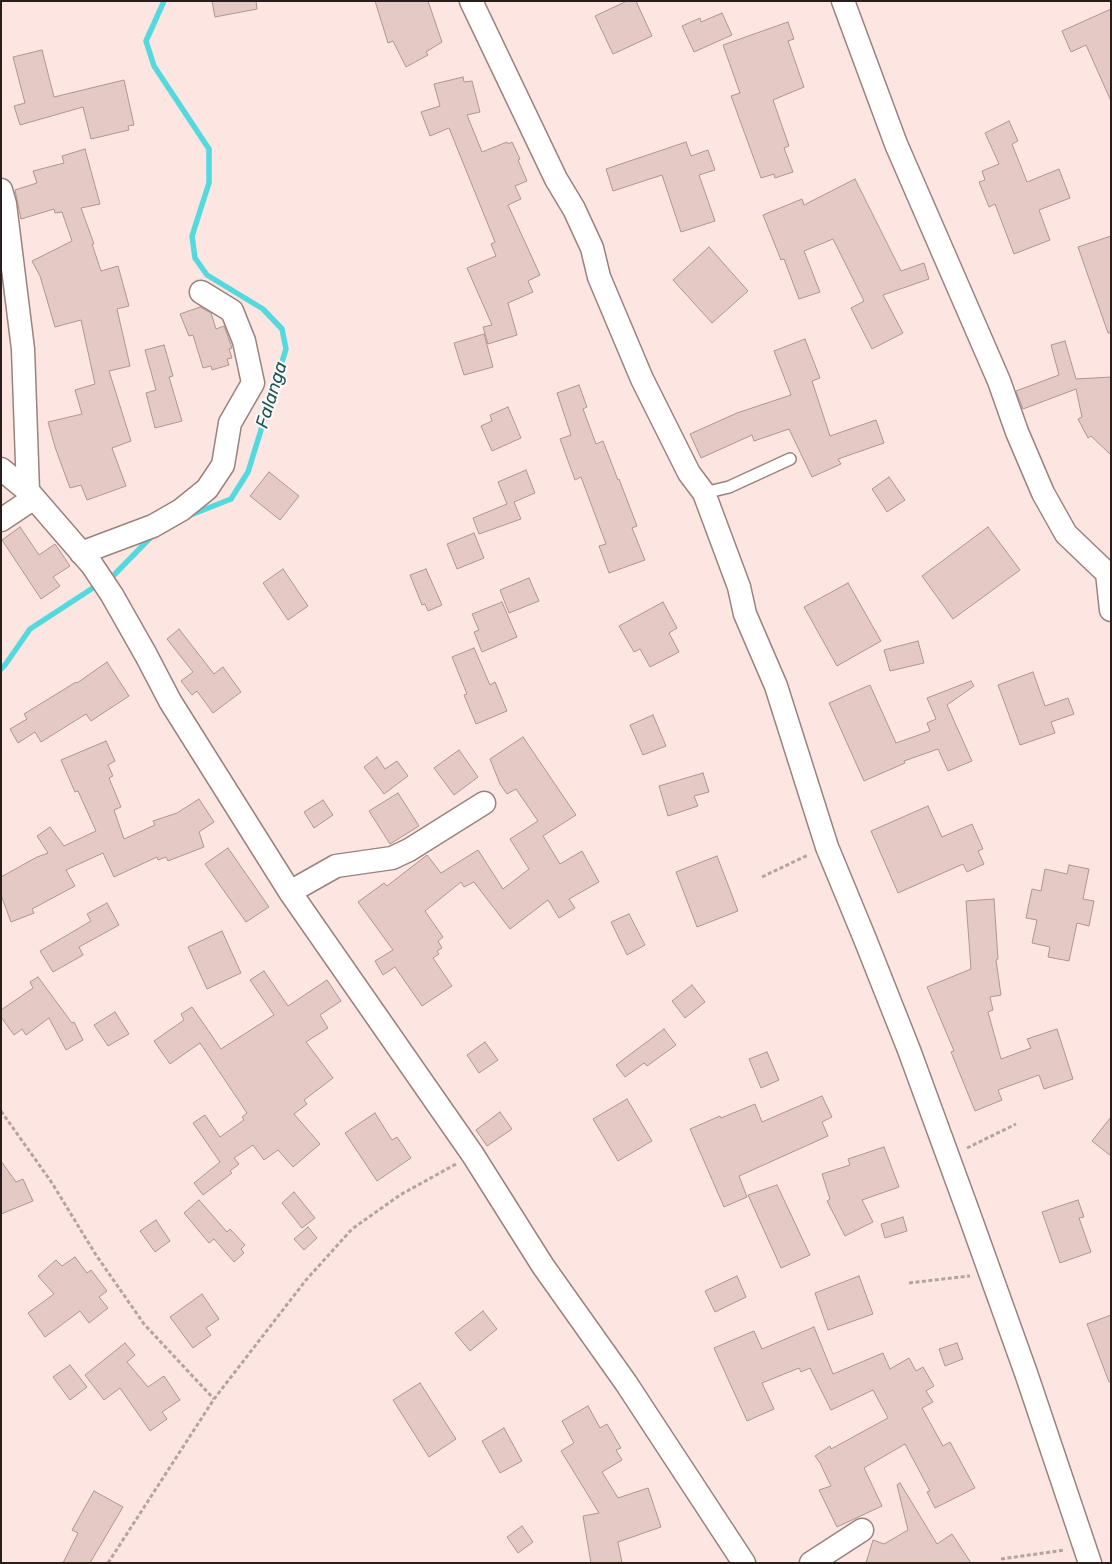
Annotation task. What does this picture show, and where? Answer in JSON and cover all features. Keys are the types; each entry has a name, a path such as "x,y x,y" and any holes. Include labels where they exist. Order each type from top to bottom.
{"street":[{"path":"472,1 556,179 574,209 588,240 599,277 642,379 689,474 704,493 739,587 745,614 776,686 827,847 898,1022 991,1274 1088,1555"},
{"path":"843,1 896,144 999,381 1017,432 1043,493 1066,534 1109,575 1111,610"},
{"path":"1,190 5,204 23,350 31,495"},
{"path":"86,559 181,510 207,489 223,465 230,423 253,383 244,341 232,311 201,292"},
{"path":"1,469 31,495 86,559 112,595 170,701 290,892 473,1155 543,1266 626,1383 744,1563"},
{"path":"1,520 31,495"},
{"path":"290,892 336,866 392,858 409,850 484,803"},
{"path":"811,1563 862,1530"}],"lane":[{"path":"704,493 729,486 790,459"}],"path":[{"path":"762,877 827,847"},
{"path":"1,1111 52,1183 96,1255 144,1324 214,1399"},
{"path":"948,1158 1016,1124"},
{"path":"108,1563 214,1399 306,1280 352,1229 400,1194 473,1155"},
{"path":"909,1283 991,1274"},
{"path":"1001,1559 1088,1555"}],"building":[{"path":"212,1 256,1 257,9 215,17"},
{"path":"375,1 428,1 442,42 426,52 428,55 406,67 393,41 388,43"},
{"path":"627,1 636,1 652,36 613,54 595,16"},
{"path":"1111,9 1111,101 1086,45 1071,52 1062,31"},
{"path":"722,13 732,35 694,52 682,26 700,18 701,22"},
{"path":"788,22 794,39 788,41 804,87 773,100 789,146 784,148 793,172 775,178 774,174 761,178 731,96 740,93 723,45"},
{"path":"42,50 54,97 124,80 134,125 128,126 129,130 91,139 83,107 20,125 14,106 25,103 13,57"},
{"path":"463,77 464,82 472,81 480,112 467,115 482,152 507,142 508,144 512,142 520,159 518,160 527,181 515,186 521,199 508,205 540,275 528,281 533,292 508,303 517,335 488,344 483,327 492,325 467,268 496,256 491,244 495,242 449,128 430,136 421,112 440,106 434,84"},
{"path":"1009,121 1018,141 1012,144 1027,182 1059,169 1070,198 1039,210 1050,240 1014,254 995,204 989,207 979,182 985,180 982,171 999,164 985,133"},
{"path":"686,142 691,156 708,150 715,170 699,175 715,221 681,232 662,175 613,191 606,169"},
{"path":"85,149 100,204 81,208 101,271 118,266 129,306 117,309 130,366 109,371 131,441 112,448 126,486 87,500 81,485 70,488 48,422 82,414 75,390 95,384 81,320 55,327 40,276 32,261 72,241 62,212 55,213 54,209 21,219 15,190 37,183 33,171 64,163 62,156"},
{"path":"855,179 901,271 924,263 929,279 883,295 903,333 872,349 851,308 864,301 833,239 804,251 820,292 799,299 784,259 781,260 763,215 802,199 804,205"},
{"path":"1111,236 1111,333 1108,333 1078,247"},
{"path":"709,247 748,291 712,323 673,280"},
{"path":"200,307 211,313 216,329 224,326 232,348 229,349 232,358 227,359 229,365 212,370 211,366 203,368 193,335 189,336 180,314"},
{"path":"484,334 493,367 464,375 454,343"},
{"path":"805,339 820,378 812,381 830,436 876,420 884,443 838,459 841,464 812,477 789,429 754,441 752,435 701,458 690,434 737,413 791,395 774,351"},
{"path":"1065,341 1076,379 1111,377 1111,455 1091,436 1088,438 1078,419 1082,417 1076,389 1023,409 1016,391 1059,375 1051,345"},
{"path":"164,345 173,376 169,377 182,421 155,428 146,393 156,390 145,350"},
{"path":"579,385 587,407 583,409 596,444 603,441 637,526 632,528 645,560 609,573 599,546 606,544 581,477 575,480 560,439 571,435 557,393"},
{"path":"508,407 521,438 492,451 481,426 492,421 490,415"},
{"path":"526,470 535,493 514,502 521,519 479,534 473,518 507,504 498,482"},
{"path":"269,472 299,496 280,520 250,496"},
{"path":"889,477 905,500 887,512 872,489"},
{"path":"20,527 39,555 55,544 70,566 53,577 60,586 41,599 2,540"},
{"path":"988,527 1020,570 953,619 922,576"},
{"path":"474,533 484,558 457,569 447,544"},
{"path":"283,569 308,606 288,620 263,583"},
{"path":"426,569 442,605 428,611 425,604 422,605 410,575"},
{"path":"529,578 539,601 509,613 500,590"},
{"path":"848,583 881,641 837,666 804,607"},
{"path":"502,602 517,637 482,652 474,632 479,630 472,614"},
{"path":"663,602 677,628 669,633 679,652 650,667 640,649 634,652 619,626"},
{"path":"179,629 214,674 223,667 241,692 213,713 197,691 192,695 181,681 193,672 167,639"},
{"path":"918,641 924,663 890,671 884,650"},
{"path":"474,648 490,685 495,682 507,711 476,724 464,695 467,694 452,657"},
{"path":"107,662 129,696 91,721 86,714 41,742 35,732 18,743 10,729 27,719 24,714 77,683"},
{"path":"1033,672 1045,706 1068,698 1074,714 1051,722 1055,733 1020,745 998,685"},
{"path":"971,681 974,686 947,705 972,761 948,771 938,749 904,761 905,763 864,781 829,703 870,685 896,743 930,731 927,723 936,719 927,698"},
{"path":"653,715 666,746 643,755 630,725"},
{"path":"523,737 576,815 543,836 560,864 582,851 599,882 569,899 575,908 559,918 548,900 510,929 474,882 464,887 461,882 425,911 443,937 438,941 442,948 437,951 439,954 433,958 452,986 422,1006 395,967 383,975 375,961 393,950 358,902 384,883 387,886 427,855 441,873 478,850 503,889 529,869 510,839 538,821 516,789 507,794 500,784 490,759"},
{"path":"106,741 115,761 108,765 113,776 109,778 121,807 114,810 124,839 155,825 153,821 177,813 199,799 214,822 199,832 204,847 168,861 166,857 158,860 157,857 114,877 103,853 66,870 75,886 32,909 34,913 11,922 1,895 1,877 48,853 37,836 50,827 64,846 96,831 78,791 75,792 61,760"},
{"path":"459,750 478,777 454,795 434,768"},
{"path":"377,757 385,769 397,761 408,776 384,794 364,767"},
{"path":"703,773 709,792 694,796 698,806 668,816 659,786"},
{"path":"398,793 419,826 390,844 369,811"},
{"path":"323,800 333,815 314,828 304,812"},
{"path":"928,806 942,837 972,824 983,849 978,851 984,864 967,872 963,864 898,893 871,831"},
{"path":"228,848 269,907 246,922 205,864"},
{"path":"717,856 738,911 697,927 676,872"},
{"path":"1069,865 1089,869 1083,899 1094,901 1089,926 1077,923 1069,961 1048,957 1050,947 1032,943 1037,920 1026,918 1032,889 1041,891 1045,869 1067,874"},
{"path":"994,899 998,959 996,960 1001,995 990,997 993,1010 988,1012 1001,1059 1031,1048 1027,1039 1057,1029 1073,1079 1044,1089 1039,1075 998,1090 1002,1100 975,1111 951,1052 954,1051 927,987 971,969 966,901"},
{"path":"107,903 119,925 79,947 83,955 53,972 40,951 91,921 87,914"},
{"path":"629,914 645,945 627,955 611,922"},
{"path":"222,931 241,973 207,989 188,947"},
{"path":"264,971 288,1006 327,980 341,1001 320,1015 328,1028 306,1042 333,1078 304,1100 307,1104 294,1114 320,1144 293,1167 278,1150 264,1160 253,1145 234,1158 239,1164 230,1171 232,1173 203,1195 194,1183 220,1162 193,1123 205,1115 220,1137 244,1120 242,1117 247,1113 200,1043 170,1064 154,1041 184,1020 181,1014 192,1007 221,1049 274,1015 250,980"},
{"path":"38,977 72,1023 74,1022 83,1040 66,1050 49,1018 26,1035 22,1029 14,1035 1,1017 1,1010 33,988 30,982"},
{"path":"692,985 705,1002 685,1018 672,1001"},
{"path":"115,1012 129,1034 108,1046 94,1025"},
{"path":"664,1029 676,1045 647,1066 644,1063 625,1077 616,1065"},
{"path":"485,1042 498,1060 479,1073 467,1055"},
{"path":"767,1052 779,1080 761,1088 749,1059"},
{"path":"822,1096 832,1117 822,1122 828,1136 739,1176 747,1197 724,1207 690,1129 755,1104 762,1122"},
{"path":"627,1099 652,1141 618,1161 593,1119"},
{"path":"500,1112 512,1129 487,1146 476,1130"},
{"path":"375,1113 392,1140 397,1137 411,1158 377,1181 345,1133"},
{"path":"1111,1117 1111,1156 1092,1141"},
{"path":"884,1147 899,1187 862,1200 873,1222 845,1236 827,1201 830,1199 822,1174 850,1165 848,1159"},
{"path":"1,1161 16,1182 23,1179 33,1201 1,1214"},
{"path":"777,1185 810,1255 781,1268 748,1195"},
{"path":"294,1192 315,1218 302,1228 282,1203"},
{"path":"199,1200 227,1232 230,1229 245,1245 241,1249 244,1253 234,1262 214,1239 209,1243 184,1213"},
{"path":"1078,1200 1084,1217 1079,1218 1091,1252 1060,1263 1042,1212"},
{"path":"903,1217 907,1231 885,1238 881,1224"},
{"path":"156,1220 170,1241 155,1252 140,1231"},
{"path":"308,1227 317,1238 304,1250 294,1239"},
{"path":"75,1257 87,1273 91,1270 107,1291 99,1297 108,1308 89,1323 80,1311 45,1337 28,1313 54,1294 38,1276 56,1260 62,1266"},
{"path":"737,1276 746,1297 715,1312 705,1291"},
{"path":"859,1276 873,1314 828,1330 815,1293"},
{"path":"202,1294 219,1319 206,1328 211,1335 193,1348 170,1317"},
{"path":"483,1311 497,1329 470,1351 455,1333"},
{"path":"1111,1315 1111,1382 1109,1382 1087,1324"},
{"path":"814,1327 833,1374 883,1353 890,1369 909,1358 916,1371 923,1367 934,1386 926,1391 933,1402 922,1408 943,1446 950,1442 975,1488 935,1508 927,1492 930,1491 905,1444 864,1468 882,1506 837,1527 819,1490 831,1486 815,1456 830,1446 831,1449 888,1418 873,1390 831,1410 810,1368 801,1372 799,1368 762,1383 774,1409 747,1421 714,1348 754,1331 762,1349"},
{"path":"125,1343 135,1355 127,1362 148,1387 164,1376 180,1400 162,1412 167,1419 150,1431 120,1388 104,1400 85,1375"},
{"path":"957,1343 963,1359 945,1366 939,1349"},
{"path":"70,1365 87,1387 70,1400 53,1377"},
{"path":"420,1383 456,1439 429,1457 393,1400"},
{"path":"588,1406 600,1428 607,1424 621,1448 616,1450 622,1460 602,1472 618,1498 648,1488 661,1527 618,1542 622,1563 591,1563 583,1516 599,1513 561,1451 574,1443 562,1421"},
{"path":"504,1428 522,1461 500,1473 482,1441"},
{"path":"900,1483 937,1544 952,1534 971,1563 866,1563 873,1540 884,1544 908,1530 897,1485"},
{"path":"94,1491 123,1507 90,1563 63,1563 78,1533 72,1530"},
{"path":"522,1526 533,1542 518,1553 507,1537"}],"waterway":[{"name":"Falanga","path":"164,1 146,41 154,66 209,149 209,183 192,236 195,258 207,275 263,309 282,329 286,349 248,472 231,499 188,516"},
{"name":"Falanga","path":"107,579 114,575 152,536"},
{"name":"Falanga","path":"1,669 30,629 99,584"}]}
